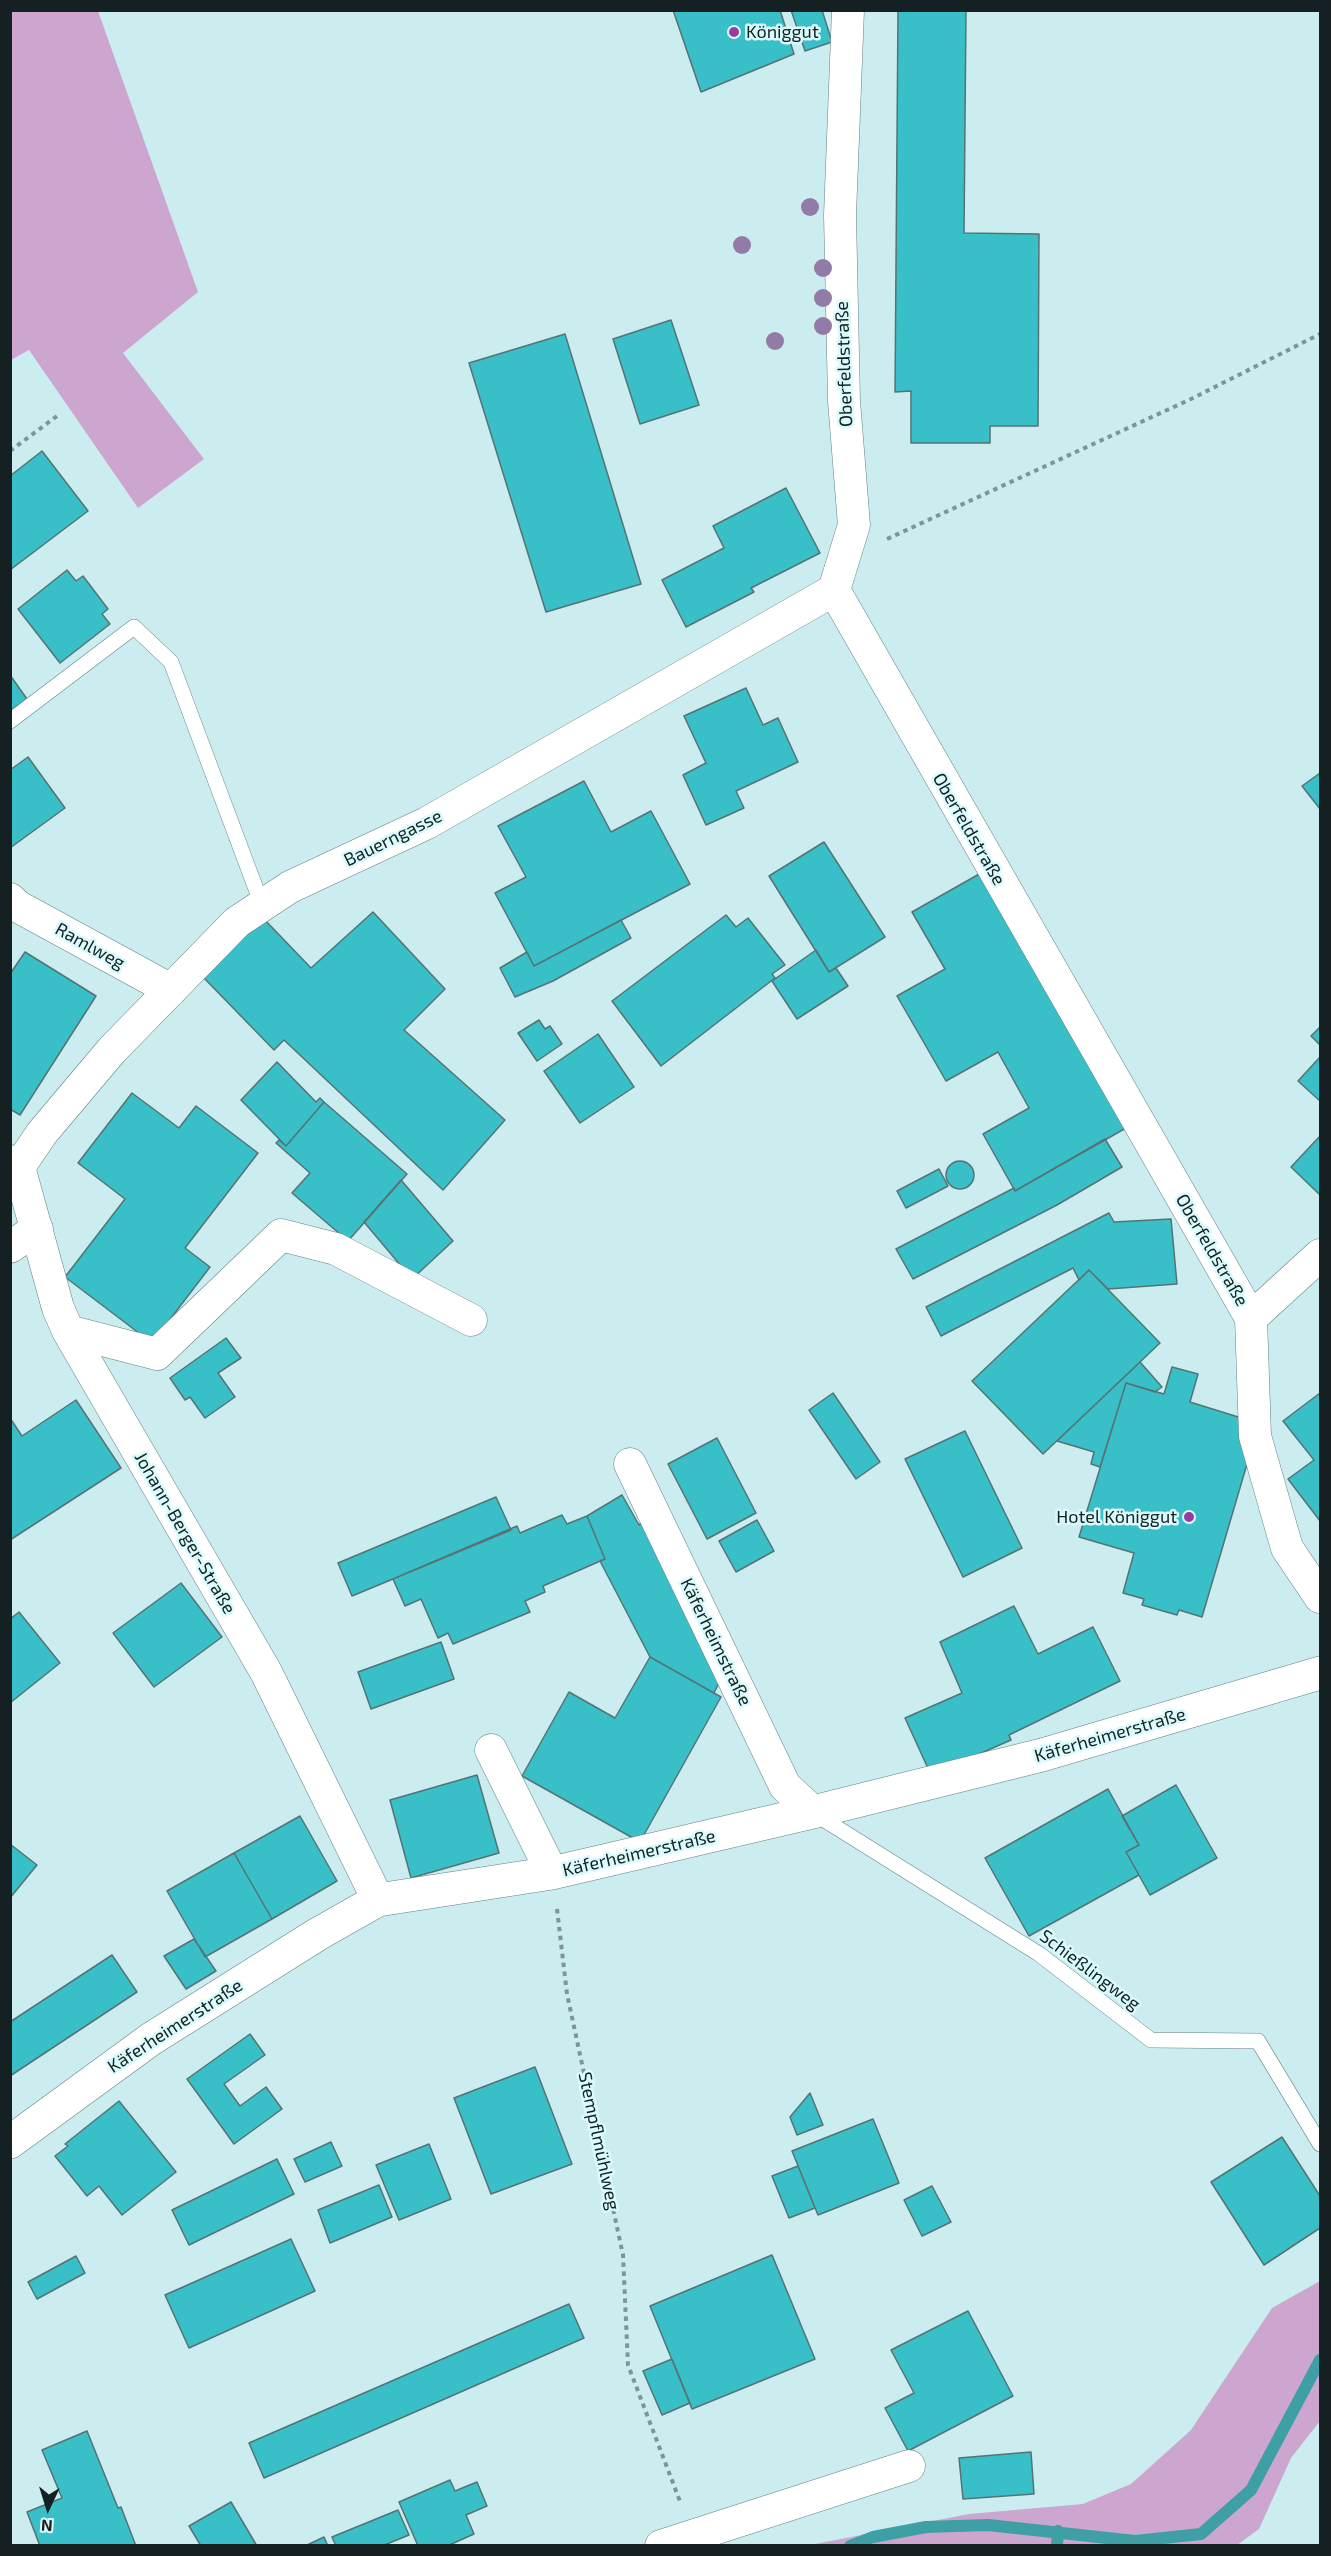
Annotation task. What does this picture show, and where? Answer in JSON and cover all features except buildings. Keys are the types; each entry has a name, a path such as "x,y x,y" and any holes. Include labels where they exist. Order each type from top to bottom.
{"street":[{"name":"Oberfeldstraße","path":"848,10 840,215 844,401 854,525 834,590 1251,1318 1255,1436 1287,1548 1320,1597"},
{"name":"Bauerngasse","path":"15,1164 112,1050 237,922 290,887 426,823 834,590"},
{"name":"Ramlweg","path":"10,899 17,906 171,990"},
{"name":"Johann-Berger-Straße","path":"15,1164 37,1229 58,1308 68,1331 266,1672 378,1900"},
{"path":"10,1247 37,1229"},
{"path":"68,1331 157,1354 281,1235 336,1249 471,1320"},
{"path":"1251,1318 1320,1255"},
{"name":"Käferheimstraße","path":"630,1464 785,1786 813,1812"},
{"name":"Käferheimerstraße","path":"10,2142 151,2039 318,1934 378,1900 552,1873 813,1812 1042,1755 1320,1673"},
{"path":"491,1750 552,1873"},
{"path":"662,2546 909,2466"}],"lane":[{"path":"10,721 134,627 171,662 262,905"},
{"name":"Schießlingweg","path":"813,1812 1039,1954 1151,2040 1258,2041 1320,2144"}],"path":[{"path":"877,544 1191,399 1320,334"},
{"path":"10,452 57,416"},
{"name":"Stempflmühlweg","path":"552,1873 567,1994 623,2255 628,2365 693,2536"}],"shaded area":[{"path":"11,10 98,11 198,292 123,353 204,459 138,508 29,350 11,360"},
{"path":"1320,2281 1320,2421 1291,2458 1259,2529 1237,2545 810,2545 969,2514 1083,2504 1131,2484 1191,2430 1272,2308"}],"waterway":[{"path":"850,2546 873,2537 926,2527 988,2525 1135,2541 1201,2534 1251,2490 1320,2360"},
{"path":"1057,2546 1058,2531"}],"place":[{"name":"Königgut","path":"734,32"},
{"name":"Hotel Königgut","path":"1189,1517"}]}
